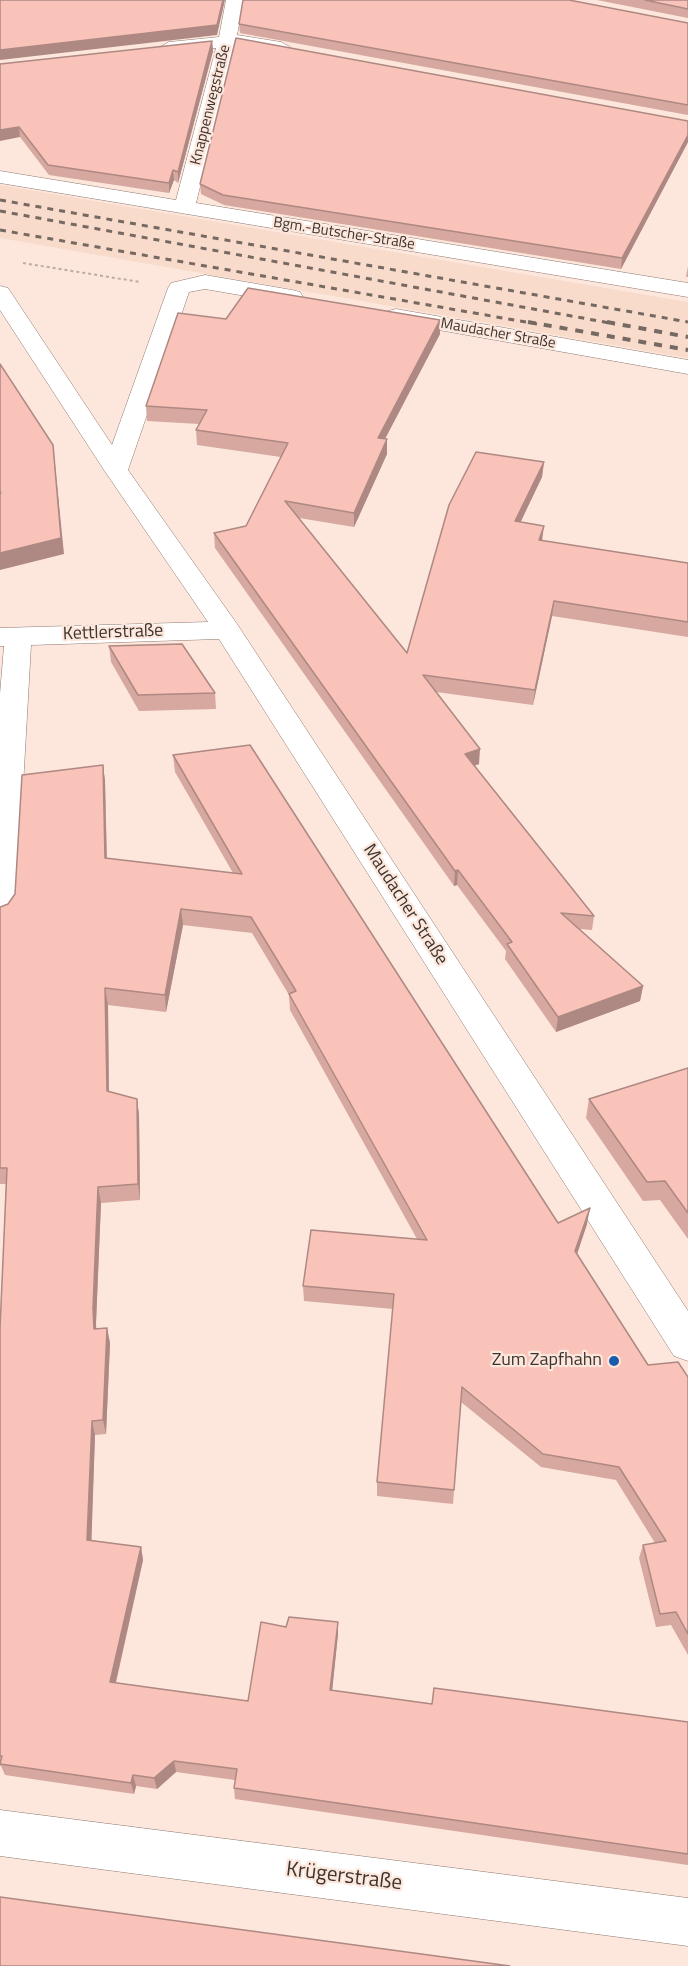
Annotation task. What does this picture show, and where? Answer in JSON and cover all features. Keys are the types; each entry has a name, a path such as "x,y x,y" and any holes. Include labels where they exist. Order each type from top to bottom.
{"street":[{"name":"Knappenwegstraße","path":"184,208 235,0"},
{"path":"148,49 242,40 301,51"},
{"name":"Bgm.-Butscher-Straße","path":"0,177 688,290"},
{"path":"116,470 179,288 205,282 311,301"},
{"name":"Maudacher Straße","path":"0,292 116,470 227,630 688,1344"},
{"name":"Maudacher Straße","path":"370,311 688,367"},
{"name":"Kettlerstraße","path":"9,637 227,630"},
{"path":"0,910 9,637"},
{"name":"Krügerstraße","path":"0,1833 688,1922"}],"path":[{"path":"22,263 179,288"}],"shaded area":[{"path":"0,185 688,302 688,358 0,238"}],"building":[{"path":"0,0 223,0 217,25 0,50"},
{"path":"243,0 569,0 688,23 688,105 239,24"},
{"path":"645,0 688,0 688,9"},
{"path":"236,38 688,121 688,135 622,258 223,195 200,184"},
{"path":"212,41 178,172 173,170 169,183 48,165 19,127 0,130 0,64"},
{"path":"248,288 440,320 378,438 387,439 354,513 285,501 407,653 449,505 476,452 544,462 515,521 544,526 539,540 688,563 688,622 554,601 535,690 423,675 480,749 465,754 594,916 561,913 643,986 558,1017 507,944 512,942 458,870 455,871 214,533 246,526 288,443 196,430 207,410 146,406 178,313 226,319"},
{"path":"0,364 53,445 61,538 0,553 1,493"},
{"path":"182,644 215,693 138,695 109,646"},
{"path":"250,745 558,1223 590,1208 575,1251 648,1365 678,1362 688,1377 688,1634 676,1612 660,1614 643,1545 666,1541 619,1467 543,1454 462,1387 454,1490 377,1482 394,1294 303,1286 311,1230 427,1240 289,994 296,991 251,917 181,909 165,995 105,988 107,1091 137,1099 138,1184 98,1187 94,1329 107,1328 103,1420 92,1421 87,1540 141,1547 110,1682 248,1701 261,1622 286,1627 289,1617 338,1622 330,1690 432,1704 434,1688 688,1722 688,1854 234,1788 237,1769 174,1761 154,1778 133,1775 131,1783 0,1764 2,1756 0,1756 0,1328 7,1168 0,1168 0,907 8,904 15,894 22,775 103,765 105,858 242,874 173,755"},
{"path":"688,1068 688,1213 665,1181 647,1182 589,1099"},
{"path":"0,1897 510,1966 0,1966"}],"railway":[{"path":"0,200 688,322"},
{"path":"0,211 615,324"},
{"path":"0,230 537,324"},
{"path":"528,322 688,350"},
{"path":"607,322 688,337"}],"place":[{"name":"Zum Zapfhahn","path":"614,1361"}]}
